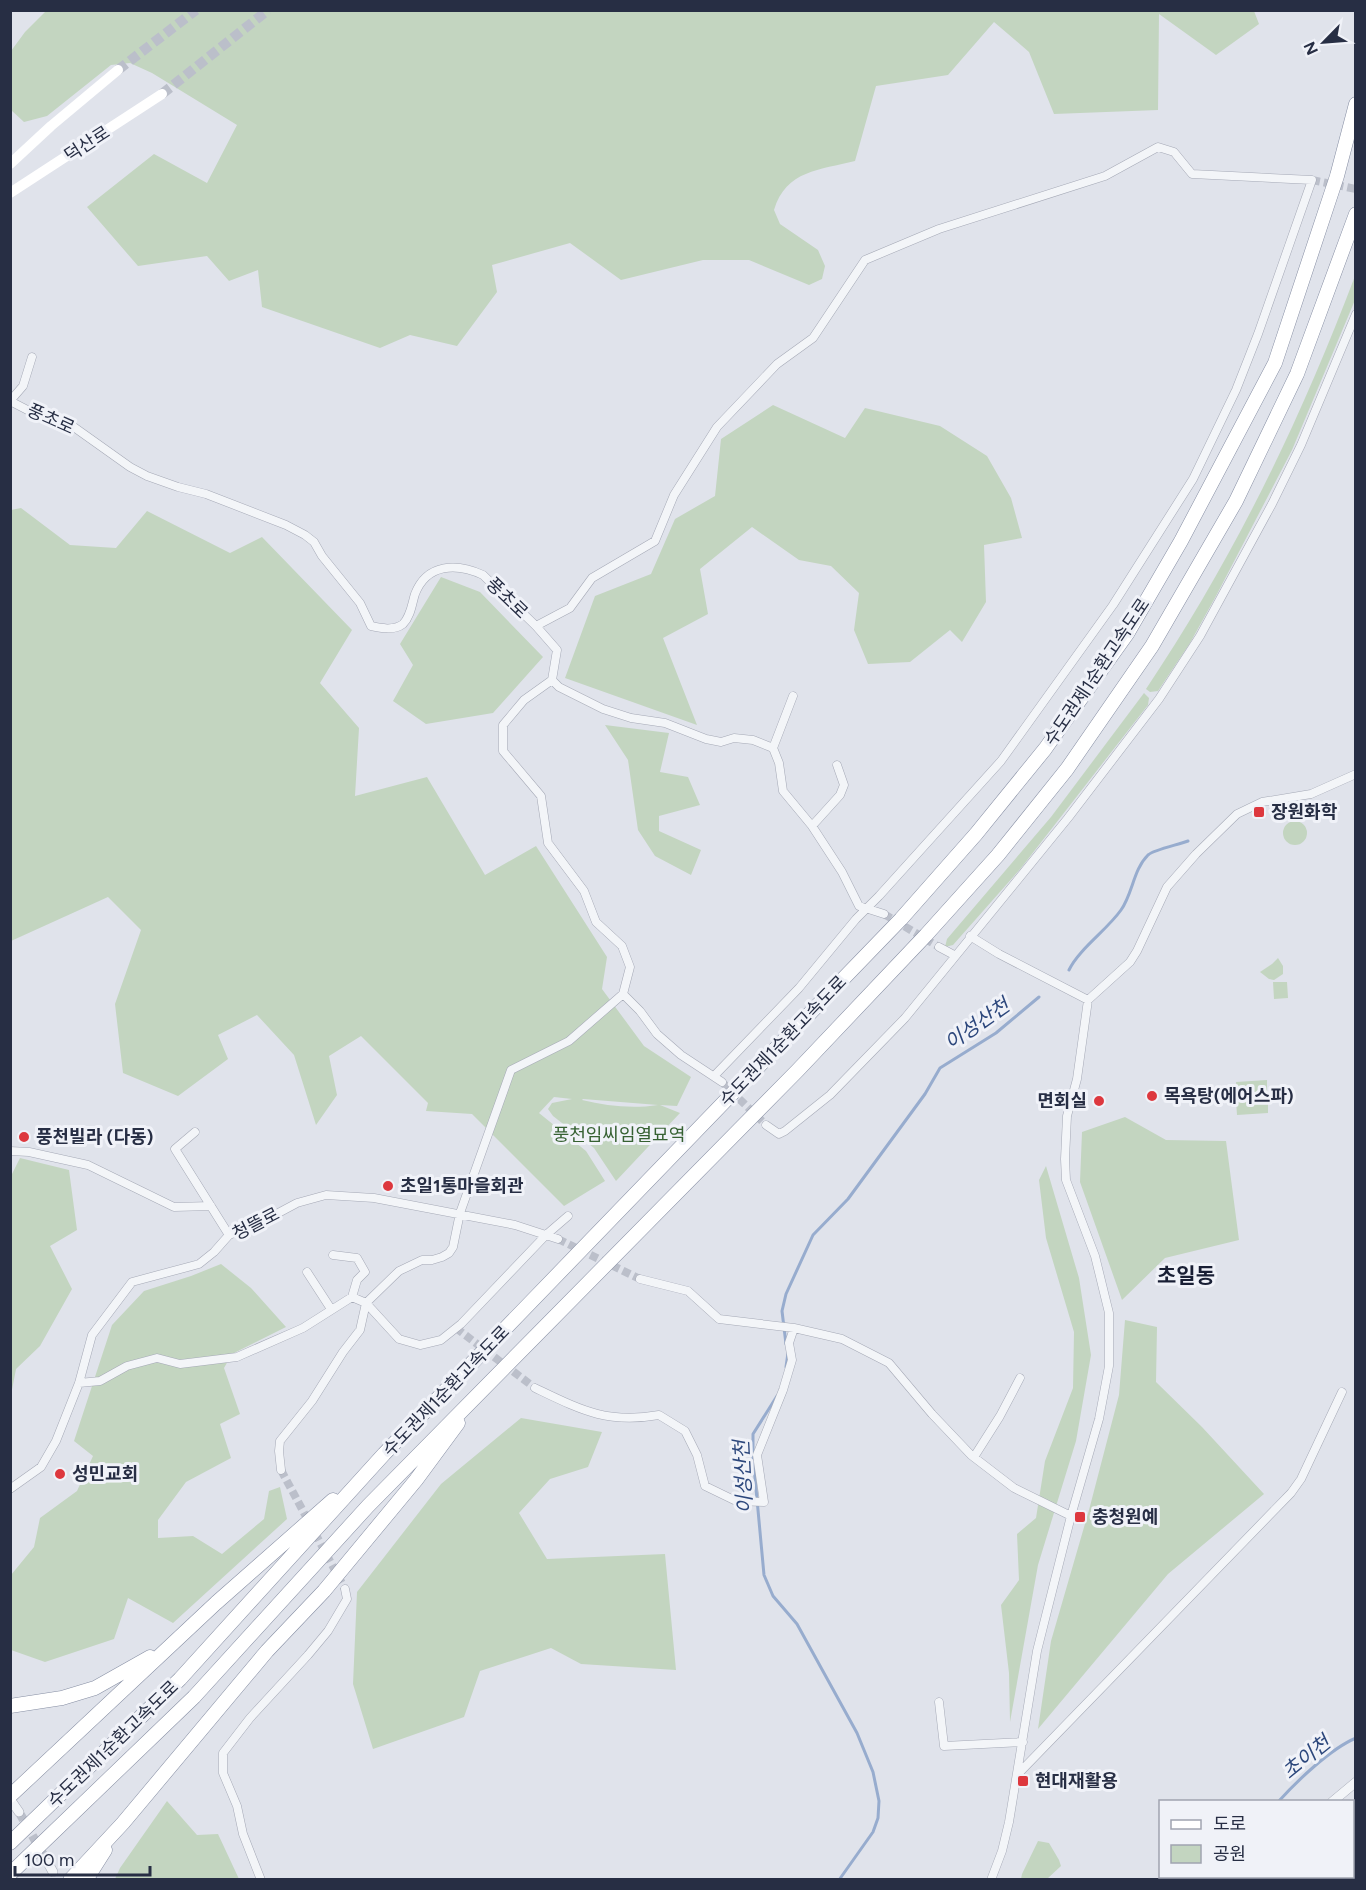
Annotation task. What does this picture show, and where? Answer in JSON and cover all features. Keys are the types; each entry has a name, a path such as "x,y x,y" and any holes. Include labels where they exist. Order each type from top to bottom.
{"highway":[{"name":"수도권제1순환고속도로","path":"10,1843 180,1679 384,1455 901,920 1045,749 1127,634 1210,487 1275,363 1337,176 1356,104"},
{"name":"수도권제1순환고속도로","path":"10,1874 194,1697 368,1506 490,1380 798,1071 998,855 1067,769 1152,646 1236,501 1297,374 1356,214"},
{"path":"70,1880 123,1823 240,1683 324,1591 416,1480 490,1380"},
{"path":"12,1795 170,1646 384,1455"},
{"path":"10,1706 62,1698 95,1688 170,1646"},
{"path":"86,1880 123,1823"}],"main road":[{"name":"덕산로","path":"10,164 118,70"},
{"name":"덕산로","path":"10,192 162,94"}],"street":[{"path":"536,626 570,608 592,579 655,541 674,495 717,427 777,364 813,339 865,260 939,229 1105,176 1158,147 1174,152 1192,174 1312,180 1236,390 1193,479 1113,605 1001,761 867,908 800,988 715,1075"},
{"path":"766,1125 779,1134 785,1131 830,1095 905,1018 1140,726 1185,661 1277,494 1356,314"},
{"path":"10,401 23,386 32,357"},
{"name":"풍초로","path":"10,401 39,416 71,425 130,467 147,476 206,494 286,525 305,535 314,542 322,556 360,603 371,626 392,628 401,625 407,618 420,584 427,576 445,567 472,570 483,575 536,626 557,650 552,680"},
{"path":"281,1470 280,1441 312,1401 360,1330 366,1302 399,1271 415,1262 432,1260 449,1252 453,1247 460,1213 511,1070 569,1041 623,994 630,967 622,946 596,922 584,891 548,843 541,796 503,751 503,725 524,700 552,680 559,687 603,709 631,718 665,723 706,739 721,742 734,738 753,740 773,748"},
{"path":"793,696 773,748 779,763 783,791 812,826 842,872 859,906 884,914"},
{"path":"812,826 840,795 844,785 837,765"},
{"path":"991,1880 1004,1841 1037,1651 1071,1516 1099,1419 1109,1366 1109,1313 1095,1256 1066,1180 1067,1116 1077,1079 1088,1000 1130,962 1167,887 1196,854 1237,814 1262,802 1311,794 1356,774"},
{"path":"970,936 999,954 1088,1000"},
{"path":"939,947 954,956"},
{"path":"623,994 640,1011 657,1034 681,1055 715,1075 722,1082"},
{"path":"195,1132 175,1149 229,1235"},
{"path":"10,1151 29,1152 88,1165 174,1207 211,1206"},
{"name":"청뜰로","path":"10,1489 41,1467 56,1441 79,1383 92,1335 132,1282 199,1264 229,1235 297,1203 326,1195 375,1198 515,1225 558,1239"},
{"path":"352,1297 366,1302 399,1339 420,1345 441,1340 461,1324 546,1235 568,1216"},
{"path":"79,1383 100,1381 127,1366 157,1358 180,1364 237,1358 303,1328 352,1297 357,1280 365,1272 357,1258 333,1255"},
{"path":"307,1272 331,1310"},
{"path":"640,1279 688,1291 719,1319 794,1328 842,1339 889,1363 932,1414 974,1457 1014,1488 1071,1516"},
{"path":"535,1388 573,1406 606,1417 636,1419 659,1415 685,1431 697,1455 705,1486 736,1501 764,1502 757,1455 783,1390 792,1360 789,1342 794,1328"},
{"path":"974,1457 1000,1416 1020,1378"},
{"path":"1017,1774 1291,1493 1301,1479 1342,1392"},
{"path":"261,1880 243,1834 237,1806 223,1773 223,1753 250,1718 328,1631 347,1599 345,1589"},
{"path":"939,1702 944,1746 1023,1742"},
{"path":"1334,1800 1356,1782"},
{"path":"12,1795 19,1812"}],"green space":[{"path":"46,11 1254,11 1259,24 1216,55 1159,14 1158,110 1054,114 1029,52 994,22 948,75 876,86 855,161 806,174 796,179 779,197 774,210 780,224 818,250 825,266 822,279 809,285 749,260 703,260 621,280 570,243 492,265 497,292 457,346 410,335 380,348 262,307 258,270 229,281 207,256 138,266 87,207 154,154 207,183 237,125 152,73 130,63 111,65 47,116 24,122 11,110 11,51 25,32"},
{"path":"1355,276 1355,300 1292,450 1190,643 1158,691 1150,692 1146,689 1208,590 1262,488 1311,384"},
{"path":"773,405 845,438 865,408 940,426 987,456 1011,498 1022,538 984,545 986,602 962,642 950,630 910,662 868,664 854,630 859,593 831,566 799,560 752,527 700,569 708,614 663,638 697,725 565,678 595,596 651,574 675,519 715,496 721,439"},
{"name":"풍천임씨임열묘역","path":"21,508 70,545 116,548 147,511 230,553 262,537 352,630 320,683 359,728 355,796 427,777 485,875 536,846 607,957 602,989 644,1046 691,1077 677,1106 660,1105 680,1113 616,1181 594,1148 553,1116 548,1109 552,1103 572,1099 554,1097 539,1113 586,1151 605,1181 564,1206 472,1114 426,1111 428,1103 361,1036 329,1056 337,1095 316,1125 294,1055 257,1015 218,1035 228,1059 178,1096 123,1073 115,1004 141,930 108,897 11,941 11,510","holes":["583,1099 658,1105 620,1106"]},
{"path":"441,577 480,592 543,657 493,713 426,724 393,701 413,665 400,644"},
{"path":"1144,693 1149,698 1148,705 1021,868 953,945 945,947 947,939 1051,817"},
{"path":"605,725 669,733 660,772 688,777 700,805 659,816 659,831 701,850 691,875 655,856 638,830 628,760"},
{"path":"1295,821 1300,822 1306,828 1306,838 1300,844 1295,845 1290,844 1284,838 1283,833 1284,828 1290,822"},
{"path":"1278,958 1283,966 1283,974 1274,980 1269,979 1260,972"},
{"path":"1273,982 1287,982 1288,998 1274,999"},
{"path":"1267,1080 1267,1093 1237,1094 1236,1082"},
{"path":"1268,1100 1268,1113 1237,1115 1236,1101"},
{"path":"1125,1117 1166,1140 1226,1141 1239,1240 1165,1258 1122,1300 1080,1182 1082,1132"},
{"path":"20,1158 69,1170 77,1230 50,1246 72,1289 40,1346 16,1369 11,1395 10,1178"},
{"path":"1046,1166 1079,1278 1091,1355 1076,1441 1038,1565 1010,1722 1009,1673 1001,1605 1019,1580 1017,1534 1036,1518 1045,1461 1073,1388 1074,1332 1046,1238 1039,1180"},
{"path":"221,1264 251,1288 286,1327 232,1354 224,1368 240,1414 220,1424 231,1458 186,1482 158,1520 158,1538 193,1536 222,1554 264,1519 269,1491 280,1487 287,1519 173,1623 128,1598 114,1639 45,1662 11,1650 11,1575 34,1547 40,1518 77,1491 93,1456 74,1441 112,1325 144,1291"},
{"path":"1125,1320 1157,1327 1156,1382 1202,1427 1264,1494 1168,1574 1038,1729 1051,1641 1119,1395"},
{"path":"521,1418 602,1432 588,1467 550,1479 519,1513 547,1559 665,1554 676,1670 581,1664 551,1648 480,1671 464,1717 373,1749 353,1684 357,1592 441,1484"},
{"path":"167,1801 197,1835 218,1834 239,1879 115,1879 120,1868"},
{"path":"1038,1841 1049,1843 1061,1866 1047,1879 1021,1879 1022,1874"}],"waterway":[{"name":"이성산천","path":"1069,970 1079,955 1121,910 1139,868 1148,855 1188,841"},
{"name":"이성산천","path":"786,1344 782,1311 786,1294 813,1235 848,1199 925,1094 940,1068 996,1033 1039,997"},
{"name":"이성산천","path":"786,1367 788,1353"},
{"name":"이성산천","path":"777,1396 753,1434 764,1575 773,1596 797,1624 857,1733 873,1772 879,1801 878,1818 873,1832 839,1880"},
{"name":"초이천","path":"1280,1800 1304,1775 1336,1750 1356,1738"}],"tunnel":[{"path":"118,70 196,10"},
{"path":"162,94 268,10"},
{"path":"1312,180 1356,189"},
{"path":"884,914 939,947"},
{"path":"722,1082 766,1125"},
{"path":"558,1239 640,1279"},
{"path":"456,1328 535,1388"},
{"path":"281,1470 345,1589"},
{"path":"19,1812 48,1863"}],"place":[{"name":"장원화학","path":"1259,812"},
{"name":"목욕탕(에어스파)","path":"1152,1096"},
{"name":"면회실","path":"1099,1101"},
{"name":"풍천빌라 (다동)","path":"24,1137"},
{"name":"초일1통마을회관","path":"388,1186"},
{"name":"성민교회","path":"60,1474"},
{"name":"충청원예","path":"1080,1517"},
{"name":"현대재활용","path":"1023,1781"}],"district":[{"name":"초일동","path":"1186,1276"}]}
